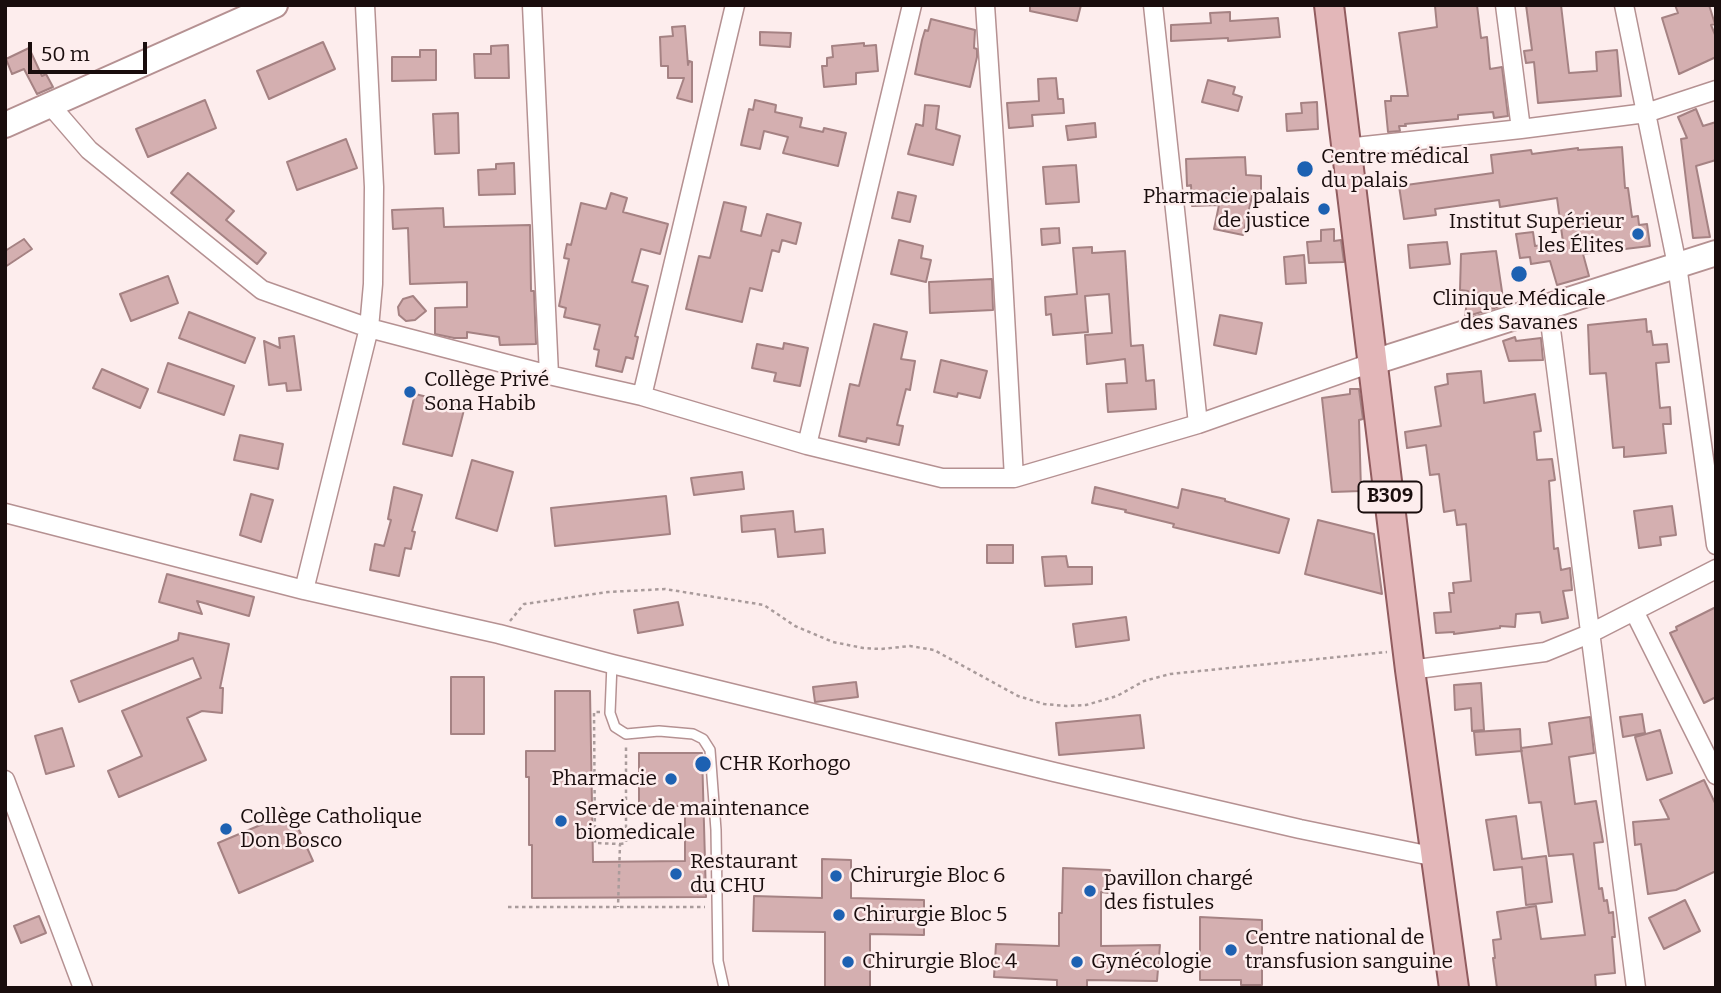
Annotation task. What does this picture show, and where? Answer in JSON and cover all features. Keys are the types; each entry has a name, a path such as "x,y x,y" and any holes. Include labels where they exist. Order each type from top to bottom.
{"main road":[{"name":"B309","path":"1329,5 1410,661 1454,988"}],"street":[{"path":"5,125 275,5"},
{"path":"304,590 369,328 373,284 374,187 365,5"},
{"path":"532,5 549,375"},
{"path":"642,396 735,5"},
{"path":"807,445 912,5"},
{"path":"985,5 1000,220 1013,478"},
{"path":"1153,5 1198,424"},
{"path":"1505,5 1521,129"},
{"path":"1624,5 1677,265 1716,545"},
{"path":"1346,148 1646,113 1716,90"},
{"path":"51,106 89,150 262,290 369,328 549,375 642,396 807,445 942,478 1013,478 1198,424 1374,362 1716,253"},
{"path":"1548,306 1636,988"},
{"path":"5,513 304,590 499,634 1093,781 1436,857"},
{"path":"1410,661 1545,652 1589,634 1716,569"},
{"path":"1634,611 1716,775"},
{"path":"5,780 83,988"}],"lane":[{"path":"612,664 610,713 615,727 626,734 678,731 703,739 710,750 716,830 718,961 724,988"}],"path":[{"path":"499,634 524,604 608,592 665,589 764,606 794,625 833,642 863,648 910,646 934,650 1018,695 1044,704 1066,706 1086,705 1107,699 1144,681 1170,674 1366,653 1410,661"},
{"path":"610,713 594,712 595,843 626,843 626,734"},
{"path":"618,907 620,844"},
{"path":"509,907 718,907"}],"building":[{"path":"1030,5 1081,5 1077,21 1030,11"},
{"path":"1477,5 1481,38 1487,37 1490,69 1502,67 1508,116 1494,118 1493,112 1458,115 1458,119 1405,124 1406,126 1399,126 1400,131 1388,132 1385,101 1391,101 1391,96 1408,96 1399,33 1437,27 1435,6"},
{"path":"1526,5 1561,5 1569,73 1597,71 1596,52 1617,50 1621,96 1538,103 1534,62 1526,63 1524,51 1532,50"},
{"path":"1675,5 1709,5 1715,24 1711,25 1716,37 1716,57 1679,74 1662,18 1678,13"},
{"path":"1230,12 1230,21 1278,18 1280,37 1171,41 1171,25 1211,23 1210,13"},
{"path":"931,19 975,30 974,48 977,49 977,57 970,87 915,74 922,40"},
{"path":"685,26 688,65 689,61 692,62 692,102 677,98 684,78 668,78 668,66 661,66 660,37 673,36 672,27"},
{"path":"760,32 791,33 790,47 760,45"},
{"path":"323,42 335,69 269,99 257,71"},
{"path":"864,43 864,46 876,45 878,71 856,73 856,84 824,87 822,66 827,66 827,58 833,57 832,46"},
{"path":"508,45 509,78 475,78 474,54 491,54 491,46"},
{"path":"29,48 42,76 46,74 53,87 37,94 24,69 12,74 6,59"},
{"path":"420,50 436,50 436,80 392,81 392,57 420,57"},
{"path":"1056,78 1058,99 1063,99 1064,113 1032,115 1033,126 1009,128 1007,103 1039,101 1038,79"},
{"path":"1208,80 1235,87 1233,94 1242,97 1238,111 1202,102"},
{"path":"205,100 216,128 148,157 136,129"},
{"path":"755,100 776,105 775,112 802,118 800,127 823,132 824,128 846,133 838,166 783,153 788,137 764,131 760,149 741,145 749,109 753,110"},
{"path":"1317,102 1318,129 1287,131 1286,114 1302,113 1301,103"},
{"path":"925,105 939,106 936,129 960,136 953,165 908,154 916,124 923,126"},
{"path":"1696,109 1703,126 1716,122 1716,160 1696,166 1710,237 1693,238 1681,139 1687,138 1678,117"},
{"path":"458,113 459,153 435,154 433,114"},
{"path":"1095,123 1096,137 1068,140 1066,126"},
{"path":"346,139 357,168 297,190 287,162"},
{"path":"1622,147 1625,188 1628,188 1632,217 1638,216 1639,225 1647,224 1650,246 1583,254 1589,276 1557,285 1550,261 1531,264 1530,257 1520,258 1516,234 1533,232 1535,246 1563,242 1557,198 1500,207 1499,200 1435,209 1436,215 1404,219 1399,186 1493,173 1491,155 1531,150 1532,154 1578,148"},
{"path":"1245,157 1246,175 1261,176 1261,192 1253,192 1243,235 1214,229 1219,205 1192,206 1191,185 1187,186 1186,159"},
{"path":"514,163 515,194 479,195 478,170 496,169 496,164"},
{"path":"1076,165 1079,202 1046,204 1043,167"},
{"path":"188,173 234,211 226,220 266,253 257,264 171,193"},
{"path":"898,192 916,196 910,222 892,218"},
{"path":"611,193 627,198 623,212 668,224 660,254 641,249 632,282 648,286 635,336 638,337 633,359 626,357 622,372 596,366 599,350 594,349 600,325 564,317 566,308 559,306 569,259 564,258 567,244 571,245 581,203 606,209"},
{"path":"724,202 746,207 741,231 761,236 767,214 801,223 796,244 782,240 779,252 772,250 762,291 750,288 742,322 686,309 699,256 710,258"},
{"path":"443,208 444,227 530,225 531,291 534,291 536,344 500,345 499,337 467,332 467,338 435,334 435,308 467,307 467,282 410,284 408,228 393,229 392,210"},
{"path":"1059,228 1060,243 1042,245 1041,229"},
{"path":"1334,229 1334,241 1341,240 1344,262 1309,263 1307,242 1321,241 1321,230"},
{"path":"24,239 32,249 5,267 5,251"},
{"path":"899,240 923,246 921,258 931,260 926,282 891,274"},
{"path":"1447,242 1450,264 1410,268 1408,245"},
{"path":"1092,247 1092,253 1125,251 1131,346 1143,345 1146,381 1154,380 1156,409 1108,412 1106,384 1127,383 1125,359 1087,364 1085,335 1112,333 1109,294 1085,296 1088,332 1053,335 1051,314 1046,315 1045,297 1077,294 1073,248"},
{"path":"1496,251 1504,305 1465,317 1468,291 1460,290 1461,254"},
{"path":"1304,255 1306,283 1286,284 1284,257"},
{"path":"168,276 178,303 131,321 120,294"},
{"path":"992,279 993,310 930,313 929,282"},
{"path":"413,296 426,311 415,320 406,321 399,315 398,307 403,299"},
{"path":"189,312 255,338 245,363 179,338"},
{"path":"1220,315 1262,323 1256,354 1214,345"},
{"path":"1646,319 1647,332 1651,331 1653,345 1667,344 1669,362 1656,363 1660,408 1670,407 1671,424 1663,424 1666,453 1624,457 1624,447 1613,448 1606,373 1590,374 1588,325"},
{"path":"874,324 907,332 901,359 915,361 910,390 906,389 897,425 903,426 899,445 867,438 866,442 839,436 850,384 859,386"},
{"path":"294,336 301,390 287,391 286,383 269,385 264,341 280,348 279,338"},
{"path":"1515,337 1516,341 1541,338 1543,360 1509,361 1503,341"},
{"path":"784,343 808,348 800,386 774,381 776,373 752,368 757,344 783,349"},
{"path":"941,360 987,371 980,398 958,393 957,397 934,392"},
{"path":"168,363 234,386 224,415 158,392"},
{"path":"102,369 148,389 140,408 93,388"},
{"path":"1481,371 1484,403 1535,394 1541,431 1534,432 1537,460 1552,459 1555,480 1549,481 1554,549 1558,548 1561,570 1570,568 1572,590 1563,591 1568,618 1542,623 1540,612 1516,614 1515,627 1500,626 1454,634 1436,633 1434,613 1451,612 1449,593 1454,593 1453,583 1471,581 1466,524 1457,525 1455,510 1444,512 1439,474 1430,475 1426,445 1407,448 1405,432 1441,426 1435,387 1448,384 1447,374"},
{"path":"1350,389 1359,389 1363,419 1359,420 1361,491 1332,492 1322,398 1350,394"},
{"path":"415,394 465,406 452,456 403,444"},
{"path":"240,435 283,444 278,469 234,460"},
{"path":"472,460 513,472 497,531 456,518"},
{"path":"742,472 744,489 694,495 691,478"},
{"path":"394,487 422,495 412,531 415,532 411,549 405,548 399,576 370,570 375,544 384,546 391,520 388,519"},
{"path":"1095,487 1178,508 1182,489 1289,519 1279,553 1173,527 1174,524 1092,503"},
{"path":"251,494 273,500 261,542 240,535"},
{"path":"666,496 670,534 555,546 551,508"},
{"path":"1672,506 1676,535 1660,537 1661,545 1639,548 1634,511"},
{"path":"793,511 795,532 823,529 825,553 778,557 775,529 742,532 741,516"},
{"path":"1318,520 1374,534 1382,594 1305,574"},
{"path":"987,545 1013,545 1013,563 987,563"},
{"path":"1066,556 1068,567 1092,567 1092,584 1045,586 1042,557"},
{"path":"167,574 254,597 249,616 197,601 202,614 159,602"},
{"path":"678,602 683,625 638,633 634,610"},
{"path":"1716,607 1716,697 1704,703 1670,633 1677,630 1676,627"},
{"path":"1126,617 1129,640 1076,647 1073,624"},
{"path":"179,633 229,644 220,688 223,688 222,713 202,711 187,718 206,760 119,797 108,771 142,756 122,711 201,678 193,658 79,702 71,681 178,640"},
{"path":"451,677 484,677 484,734 451,734"},
{"path":"856,682 858,697 815,702 813,687"},
{"path":"1481,683 1484,730 1472,731 1471,708 1455,710 1454,685"},
{"path":"555,691 590,691 593,862 685,861 685,806 639,806 639,753 702,753 706,897 532,898 532,845 529,845 529,777 526,777 526,751 555,751"},
{"path":"1642,714 1645,733 1623,737 1620,717"},
{"path":"1140,715 1144,748 1059,755 1056,723"},
{"path":"1590,717 1594,753 1569,757 1575,804 1596,801 1603,842 1594,843 1599,889 1602,888 1604,901 1607,900 1609,913 1613,912 1615,973 1595,975 1596,988 1497,988 1493,940 1501,939 1497,912 1536,906 1541,939 1585,935 1573,854 1549,856 1541,802 1529,803 1521,751 1476,755 1474,732 1520,729 1521,748 1552,744 1549,723"},
{"path":"62,728 74,766 46,774 35,736"},
{"path":"1660,730 1672,773 1647,780 1635,737"},
{"path":"1704,780 1716,805 1716,871 1676,890 1648,894 1641,844 1635,845 1633,822 1669,819 1660,800"},
{"path":"291,812 313,861 239,893 218,843"},
{"path":"1516,816 1522,859 1546,856 1552,902 1526,905 1522,867 1494,870 1486,820"},
{"name":"Chirurgie Bloc 5","path":"822,859 851,860 851,898 924,900 924,935 870,934 870,988 825,988 825,932 753,931 754,896 822,898"},
{"name":"Gynécologie","path":"1063,868 1110,870 1109,893 1101,892 1101,946 1160,945 1157,981 1087,980 1087,988 1057,988 1057,980 994,977 996,944 1059,946"},
{"path":"1685,900 1700,931 1664,949 1649,918"},
{"path":"39,916 46,933 21,943 14,926"},
{"name":"Centre national de transfusion sanguine","path":"1200,917 1262,920 1262,985 1241,985 1241,980 1200,980"}],"place":[{"name":"Centre médical du palais","path":"1305,169"},
{"name":"Pharmacie palais de justice","path":"1324,209"},
{"name":"Institut Supérieur les Élites","path":"1638,234"},
{"name":"Clinique Médicale des Savanes","path":"1519,274"},
{"name":"Collège Privé Sona Habib","path":"410,392"},
{"name":"CHR Korhogo","path":"703,764"},
{"name":"Pharmacie","path":"671,779"},
{"name":"Service de maintenance biomedicale","path":"561,821"},
{"name":"Collège Catholique Don Bosco","path":"226,829"},
{"name":"Restaurant du CHU","path":"676,874"},
{"name":"Chirurgie Bloc 6","path":"836,876"},
{"name":"pavillon chargé des fistules","path":"1090,891"},
{"name":"Chirurgie Bloc 5","path":"839,915"},
{"name":"Centre national de transfusion sanguine","path":"1231,950"},
{"name":"Chirurgie Bloc 4","path":"848,962"},
{"name":"Gynécologie","path":"1077,962"}]}
